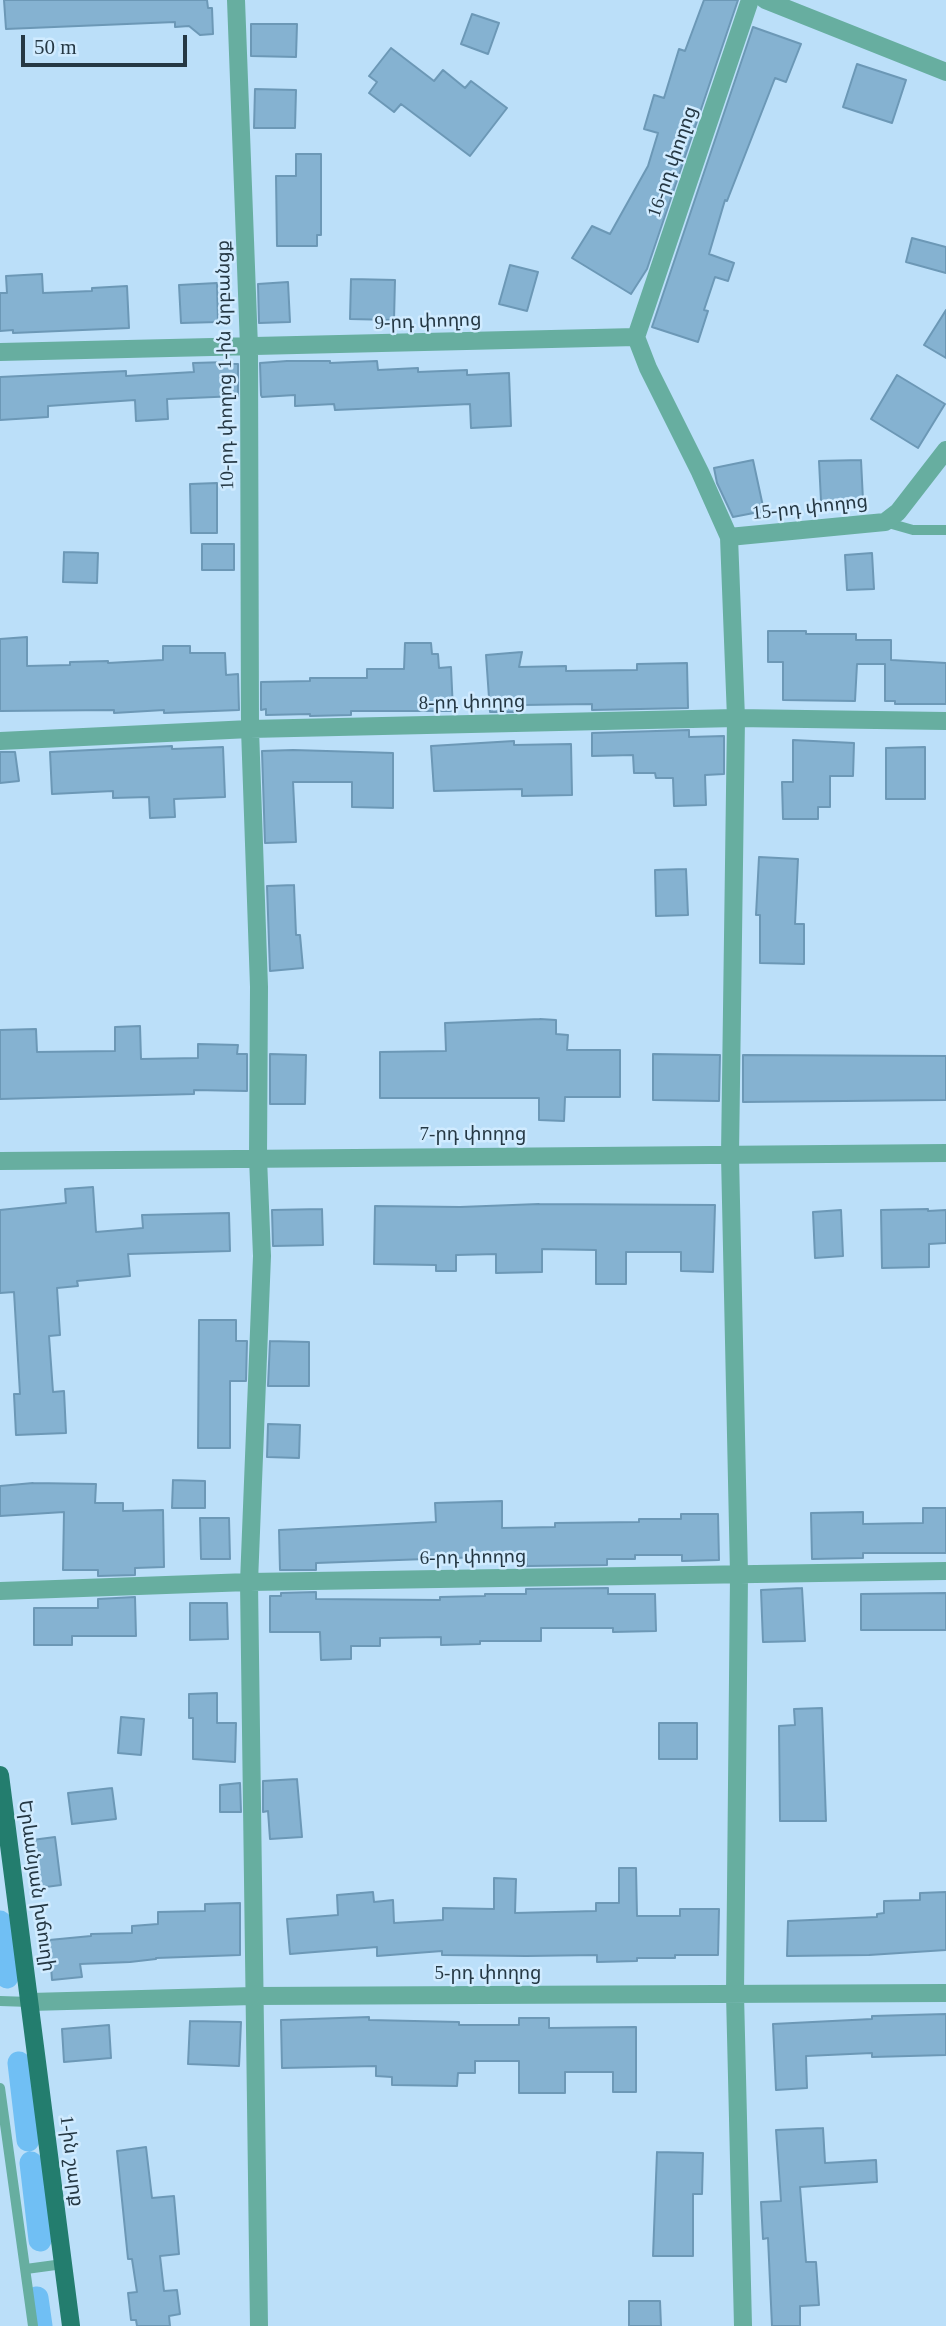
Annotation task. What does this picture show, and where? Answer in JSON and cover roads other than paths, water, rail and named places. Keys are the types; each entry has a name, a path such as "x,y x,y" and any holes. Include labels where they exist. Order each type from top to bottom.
{"main road":[{"name":"Երևանյան խճուղի","path":"0,1775 30,2002"},
{"name":"1-ին շարք","path":"30,2002 71,2326"}],"street":[{"name":"10-րդ փողոց 1-ին նրբանցք","path":"236,0 249,348 250,729 259,987 257,1158 262,1256 248,1583 259,2326"},
{"name":"16-րդ փողոց","path":"636,337 750,0"},
{"path":"765,0 946,72"},
{"name":"9-րդ փողոց","path":"0,352 636,337"},
{"path":"636,337 648,368 729,537 736,718 730,1155 739,1574 734,1994 743,2326"},
{"name":"15-րդ փողոց","path":"729,537 885,522 898,512 946,450"},
{"name":"8-րդ փողոց","path":"0,741 250,729 736,718 946,721"},
{"name":"7-րդ փողոց","path":"0,1161 946,1153"},
{"name":"6-րդ փողոց","path":"0,1591 248,1583 946,1571"},
{"name":"5-րդ փողոց","path":"30,2002 253,1996 946,1993"}],"lane":[{"path":"885,522 913,530 946,530"},
{"path":"0,2001 30,2002"},
{"path":"0,2088 33,2326"},
{"path":"26,2269 63,2264"}],"waterway":[{"path":"0,1922 7,1977"},
{"path":"19,2063 28,2140"},
{"path":"31,2163 40,2240"},
{"path":"37,2298 41,2326"}]}
